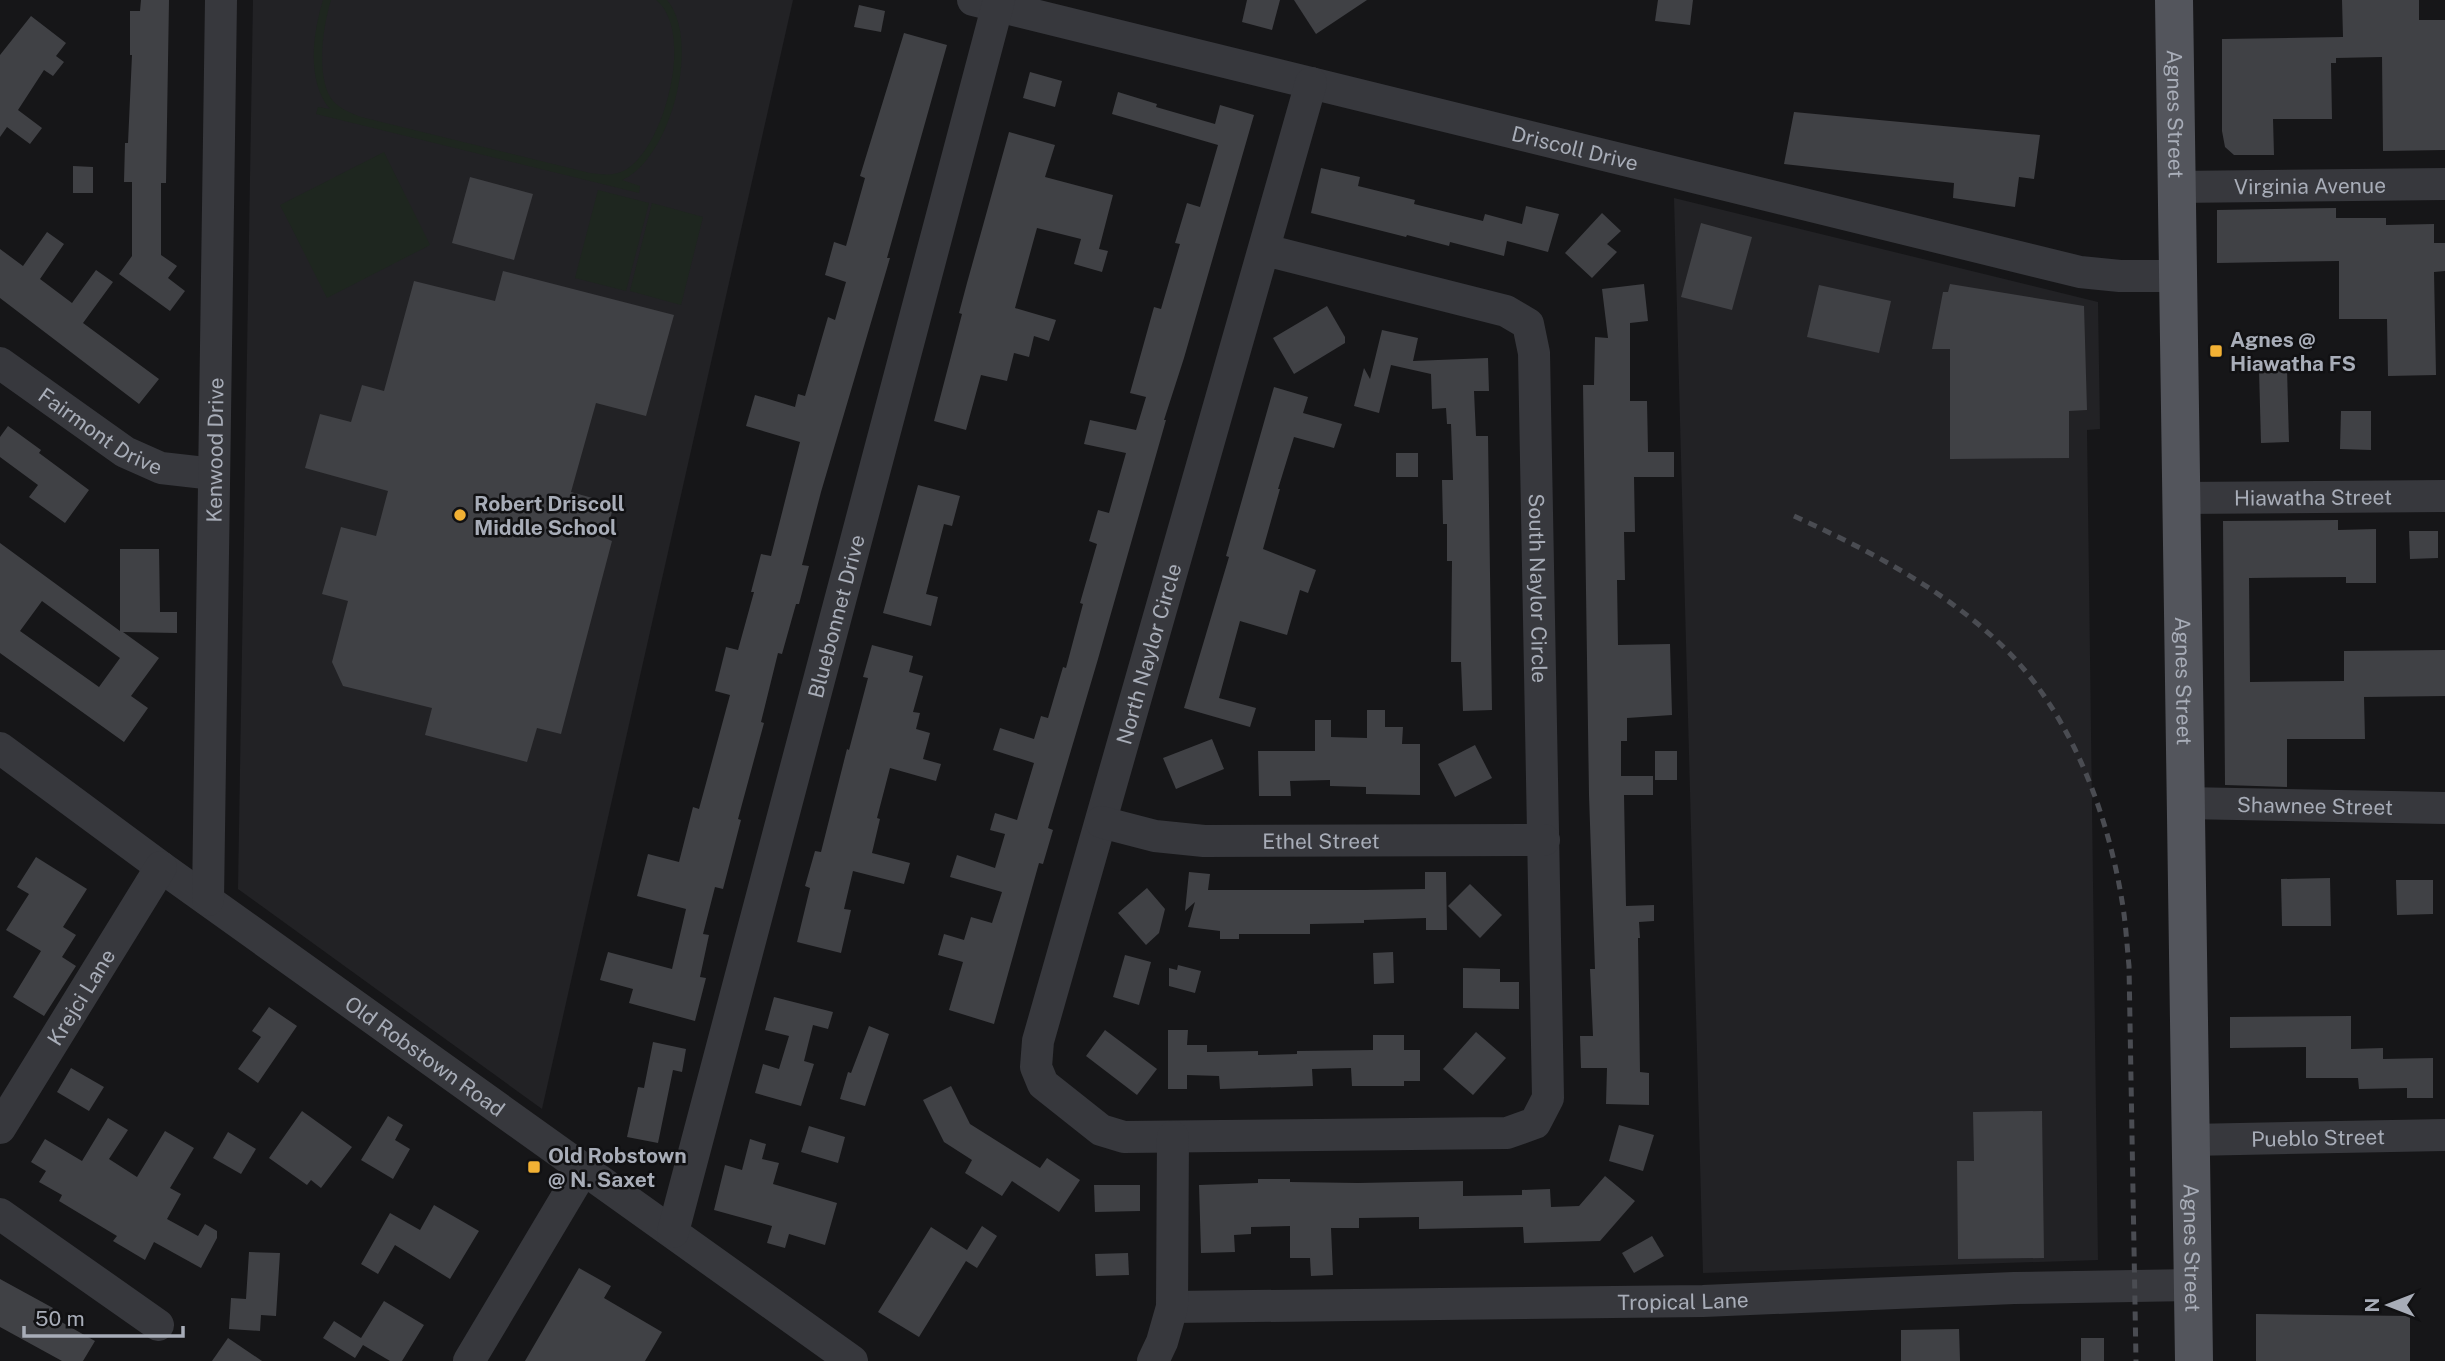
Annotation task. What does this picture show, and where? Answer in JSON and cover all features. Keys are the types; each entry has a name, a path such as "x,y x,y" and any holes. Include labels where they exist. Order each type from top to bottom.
{"main road":[{"name":"Agnes Street","path":"2174,0 2194,1361"}],"street":[{"name":"Kenwood Drive","path":"208,900 221,0"},
{"name":"Driscoll Drive","path":"990,2 2080,272 2120,276 2178,276"},
{"name":"Bluebonnet Drive","path":"673,1232 990,2"},
{"name":"North Naylor Circle","path":"1311,83 1038,1041 1036,1068 1043,1084 1101,1130 1124,1137 1507,1132 1535,1123"},
{"name":"Virginia Avenue","path":"2175,187 2445,184"},
{"name":"South Naylor Circle","path":"1265,250 1506,311 1528,324 1534,353 1548,1098 1535,1123"},
{"name":"Fairmont Drive","path":"0,363 125,452 161,468 214,474"},
{"name":"Hiawatha Street","path":"2180,498 2445,496"},
{"name":"Old Robstown Road","path":"0,748 161,867 852,1361"},
{"name":"Shawnee Street","path":"2185,803 2445,808"},
{"name":"Ethel Street","path":"1101,822 1155,836 1205,841 1544,840"},
{"name":"Krejci Lane","path":"0,1128 161,867"},
{"name":"Pueblo Street","path":"2190,1140 2445,1135"},
{"path":"1153,1361 1162,1342 1172,1307 1173,1137"},
{"path":"469,1361 584,1168"},
{"path":"0,1214 158,1325"},
{"name":"Tropical Lane","path":"1172,1307 1703,1301 2014,1288 2192,1285"}],"shaded area":[{"name":"Robert Driscoll Middle School","path":"253,0 793,0 542,1109 238,889"},
{"path":"323,0 331,0 323,37 324,79 333,101 342,109 361,117 590,173 614,174 627,169 641,156 663,113 674,61 673,36 668,15 656,0 667,0 677,19 681,43 681,70 667,125 654,149 639,168 622,180 640,186 639,193 316,114 318,107 330,109 317,85 314,56 316,27"},
{"path":"384,152 430,245 327,298 280,205"},
{"path":"598,190 649,203 626,291 575,278"},
{"path":"1674,198 2098,302 2100,429 2087,430 2098,1260 1703,1273"},
{"path":"652,203 703,217 681,305 630,291"}],"building":[{"path":"141,0 169,0 166,183 161,183 161,255 177,266 168,278 185,291 170,311 119,274 132,256 132,182 124,182 125,143 128,143 132,55 130,11 140,11"},
{"path":"1247,0 1280,0 1272,30 1242,22"},
{"path":"1294,0 1367,0 1316,34"},
{"path":"1658,0 1693,0 1690,25 1655,21"},
{"path":"2342,0 2419,0 2419,20 2445,20 2445,150 2383,151 2382,57 2336,58 2336,63 2331,63 2332,119 2273,119 2274,155 2234,155 2225,147 2222,131 2222,39 2343,37"},
{"path":"859,5 885,11 881,32 854,27"},
{"path":"31,16 66,43 56,56 64,62 53,76 44,70 18,110 42,128 30,144 7,127 0,137 0,55"},
{"path":"904,33 947,45 887,258 890,258 821,492 802,565 809,566 799,604 796,604 782,654 778,653 761,722 764,723 738,819 741,820 723,889 715,887 703,934 709,935 700,977 706,978 695,1021 629,1003 633,989 600,980 608,952 672,969 686,909 637,896 648,854 679,862 693,807 699,809 730,695 715,691 726,647 738,650 761,554 771,556 800,442 746,426 755,395 795,407 798,394 805,396 828,317 835,320 846,282 825,275 834,242 846,246 865,178 860,176"},
{"path":"1030,72 1062,81 1055,107 1023,98"},
{"path":"1118,92 1157,104 1156,107 1215,124 1220,105 1254,115 1048,828 1053,830 1043,864 1039,863 994,1024 949,1010 963,962 938,955 944,934 964,940 971,917 992,923 1002,892 950,877 957,855 995,868 1005,834 990,830 995,813 1017,820 1034,763 993,750 1000,728 1034,739 1041,716 1048,718 1063,667 1066,668 1083,604 1080,603 1097,544 1089,541 1098,510 1109,513 1126,453 1084,444 1090,420 1136,430 1146,397 1130,393 1154,307 1161,309 1180,244 1175,243 1187,203 1200,207 1218,145 1112,114"},
{"path":"1794,112 2040,135 2034,179 2019,177 2015,207 1953,198 1954,183 1784,164"},
{"path":"1009,132 1055,145 1045,177 1113,195 1099,249 1108,251 1102,272 1074,264 1081,239 1037,228 1015,308 1056,320 1049,341 1034,336 1029,357 1014,353 1007,381 981,375 966,430 934,421 962,314 959,313"},
{"path":"73,166 93,167 93,193 73,193"},
{"path":"1321,168 1360,177 1358,186 1415,200 1414,204 1483,221 1485,214 1522,224 1526,206 1559,214 1548,252 1507,241 1504,256 1450,242 1449,246 1311,213"},
{"path":"470,177 533,194 514,260 452,243"},
{"path":"2336,208 2336,218 2386,218 2386,225 2434,224 2434,243 2445,243 2445,271 2434,272 2436,375 2388,376 2387,319 2339,319 2339,261 2217,263 2217,210"},
{"path":"1602,213 1621,231 1607,244 1617,252 1592,278 1565,253"},
{"path":"1701,223 1752,237 1732,310 1681,297"},
{"path":"47,232 64,244 40,279 72,303 96,270 113,282 83,323 159,379 139,404 0,298 0,249 23,266"},
{"path":"503,271 674,315 646,416 596,403 571,492 614,504 605,538 612,541 561,734 537,728 527,762 425,735 432,708 343,686 332,662 348,601 322,594 341,527 376,536 388,491 305,468 320,414 351,422 362,385 384,391 414,281 495,301"},
{"path":"1644,284 1648,321 1630,323 1630,401 1647,401 1648,452 1674,452 1674,477 1634,477 1635,532 1624,532 1625,580 1617,580 1618,645 1670,644 1672,715 1627,718 1627,741 1621,741 1621,776 1653,776 1653,795 1624,795 1626,906 1654,905 1654,921 1639,922 1638,938 1640,1072 1649,1073 1649,1105 1606,1104 1607,1068 1581,1068 1580,1036 1593,1036 1590,969 1595,969 1589,795 1583,385 1594,385 1595,337 1608,338 1602,289"},
{"path":"1950,284 2084,306 2087,410 2069,411 2069,458 1950,459 1950,349 1932,349 1943,292 1948,292"},
{"path":"1819,285 1891,301 1879,353 1807,337"},
{"path":"1327,306 1345,337 1345,343 1294,374 1273,338"},
{"path":"1382,330 1418,338 1413,361 1488,358 1489,391 1474,391 1476,436 1488,436 1492,710 1463,711 1461,662 1451,662 1452,561 1447,561 1447,524 1443,524 1442,480 1453,480 1451,424 1447,424 1446,408 1432,409 1431,374 1391,365 1379,413 1354,406 1364,368 1370,379"},
{"path":"2287,369 2289,442 2261,443 2259,370"},
{"path":"1274,387 1308,397 1303,413 1342,424 1334,448 1294,437 1278,489 1263,549 1316,570 1308,593 1300,590 1287,635 1240,621 1219,698 1256,708 1250,727 1184,708 1229,557 1226,556"},
{"path":"2341,411 2371,411 2371,450 2340,449"},
{"path":"8,426 89,490 65,523 29,497 38,485 0,457 0,437"},
{"path":"1396,453 1418,453 1418,477 1396,477"},
{"path":"918,485 960,496 952,526 944,524 926,594 938,597 931,626 883,613"},
{"path":"2338,520 2338,530 2376,529 2376,583 2346,583 2346,577 2249,578 2250,682 2344,681 2344,651 2445,650 2445,696 2364,697 2365,739 2287,739 2287,787 2225,785 2223,521"},
{"path":"2409,531 2438,531 2438,558 2410,559"},
{"path":"0,543 120,631 120,549 159,549 160,612 177,612 177,633 123,632 159,658 131,696 148,708 124,742 0,653","holes":["42,601 120,658 99,687 20,631"]},
{"path":"872,645 913,656 909,672 923,676 913,712 920,713 916,729 930,733 923,759 941,764 936,781 890,768 877,818 880,819 872,853 910,863 904,884 853,871 844,909 851,910 841,953 797,942 810,888 805,886 815,851 821,852 868,678 863,677"},
{"path":"1367,710 1385,710 1385,727 1403,727 1402,744 1420,744 1420,795 1366,794 1366,787 1330,786 1330,780 1290,781 1291,796 1259,796 1258,751 1315,751 1315,720 1331,720 1331,737 1367,738"},
{"path":"1212,739 1224,769 1176,789 1163,758"},
{"path":"1475,745 1492,778 1455,797 1438,764"},
{"path":"1655,751 1677,751 1677,780 1655,780"},
{"path":"36,857 87,889 63,927 76,935 62,957 76,966 44,1016 13,997 41,951 6,930 29,894 17,887"},
{"path":"1189,872 1210,874 1208,890 1364,890 1425,889 1425,872 1446,872 1447,930 1426,930 1426,918 1364,920 1364,923 1310,924 1310,934 1239,934 1239,939 1220,939 1220,931 1188,927 1195,902 1185,911"},
{"path":"2330,878 2331,926 2282,926 2281,879"},
{"path":"2396,880 2433,880 2433,914 2397,915"},
{"path":"1470,884 1502,915 1480,938 1448,906"},
{"path":"1147,888 1165,909 1159,933 1146,945 1118,913"},
{"path":"1393,952 1394,983 1374,984 1373,953"},
{"path":"1125,955 1151,962 1139,1005 1113,997"},
{"path":"1178,965 1201,971 1195,993 1169,986 1169,968 1177,970"},
{"path":"1463,968 1500,969 1500,982 1519,982 1519,1009 1463,1008"},
{"path":"774,997 833,1012 828,1029 813,1025 804,1061 814,1064 801,1106 755,1093 763,1064 779,1069 789,1036 765,1030"},
{"path":"269,1007 297,1026 258,1083 238,1069 261,1037 252,1031"},
{"path":"2351,1016 2351,1049 2383,1048 2383,1059 2433,1058 2433,1098 2407,1098 2407,1088 2359,1089 2358,1078 2306,1078 2306,1047 2230,1048 2230,1017"},
{"path":"869,1026 889,1034 865,1106 840,1099 848,1072 851,1073"},
{"path":"1105,1030 1157,1069 1137,1095 1086,1056"},
{"path":"1168,1030 1188,1030 1187,1045 1207,1045 1207,1052 1258,1051 1258,1055 1297,1054 1297,1051 1373,1050 1373,1035 1404,1035 1404,1050 1420,1050 1420,1081 1404,1081 1404,1086 1352,1086 1351,1068 1312,1069 1313,1086 1220,1089 1219,1076 1187,1075 1187,1089 1168,1089"},
{"path":"1476,1032 1506,1058 1473,1095 1443,1069"},
{"path":"653,1042 686,1049 682,1072 673,1070 658,1143 627,1137 638,1087 644,1088"},
{"path":"71,1068 104,1087 89,1111 57,1092"},
{"path":"951,1086 970,1124 1040,1168 1047,1158 1080,1180 1059,1212 1012,1181 1002,1196 965,1173 972,1160 944,1142 923,1100"},
{"path":"302,1111 352,1147 321,1188 311,1180 307,1185 269,1158"},
{"path":"2042,1111 2044,1258 1958,1259 1957,1161 1974,1161 1973,1112"},
{"path":"388,1116 403,1125 395,1140 410,1149 393,1179 361,1160"},
{"path":"108,1118 128,1130 109,1159 137,1177 165,1131 194,1148 170,1188 181,1194 167,1219 198,1236 205,1224 217,1231 217,1238 201,1268 154,1242 145,1260 113,1241 117,1236 59,1201 62,1195 39,1182 46,1171 31,1162 45,1139 82,1161"},
{"path":"1619,1125 1654,1135 1643,1171 1609,1161"},
{"path":"809,1126 845,1137 838,1163 801,1152"},
{"path":"228,1132 256,1149 241,1174 213,1158"},
{"path":"750,1139 766,1144 762,1159 779,1163 773,1184 837,1203 825,1245 789,1234 785,1248 767,1243 772,1226 714,1210 725,1165 742,1170"},
{"path":"1605,1176 1635,1201 1600,1241 1524,1243 1523,1227 1419,1229 1419,1217 1359,1218 1359,1228 1331,1228 1333,1275 1311,1276 1310,1258 1290,1258 1290,1226 1251,1227 1251,1234 1234,1235 1235,1252 1201,1253 1199,1185 1258,1183 1258,1179 1358,1183 1463,1181 1463,1196 1522,1195 1522,1190 1550,1189 1551,1207 1579,1206"},
{"path":"1094,1185 1140,1185 1140,1211 1095,1212"},
{"path":"434,1205 479,1231 450,1279 395,1245 378,1274 361,1264 390,1213 420,1230"},
{"path":"982,1226 997,1236 977,1268 966,1261 919,1337 878,1312 931,1227 967,1250"},
{"path":"1652,1236 1664,1256 1634,1273 1622,1253"},
{"path":"249,1252 280,1253 276,1316 261,1315 260,1331 229,1329 231,1298 246,1299"},
{"path":"1128,1253 1129,1275 1096,1276 1095,1254"},
{"path":"579,1268 611,1286 604,1298 662,1332 645,1361 525,1361"},
{"path":"0,1279 53,1308 49,1315 95,1341 83,1361 62,1361 0,1327"},
{"path":"384,1301 424,1325 402,1361 390,1361 363,1345 355,1358 323,1338 334,1321 361,1338"},
{"path":"2256,1314 2410,1316 2410,1361 2256,1361"},
{"path":"1959,1329 1960,1361 1901,1361 1901,1330"},
{"path":"228,1338 262,1361 212,1361"},
{"path":"2081,1338 2104,1338 2104,1361 2081,1361"}],"railway":[{"path":"1794,516 1898,569 1972,619 2020,665 2043,695 2081,761 2107,833 2116,870 2129,966 2136,1361"}],"place":[{"name":"Agnes @ Hiawatha FS","path":"2216,351"},
{"name":"Robert Driscoll Middle School","path":"460,515"},
{"name":"Old Robstown @ N. Saxet","path":"534,1167"}]}
